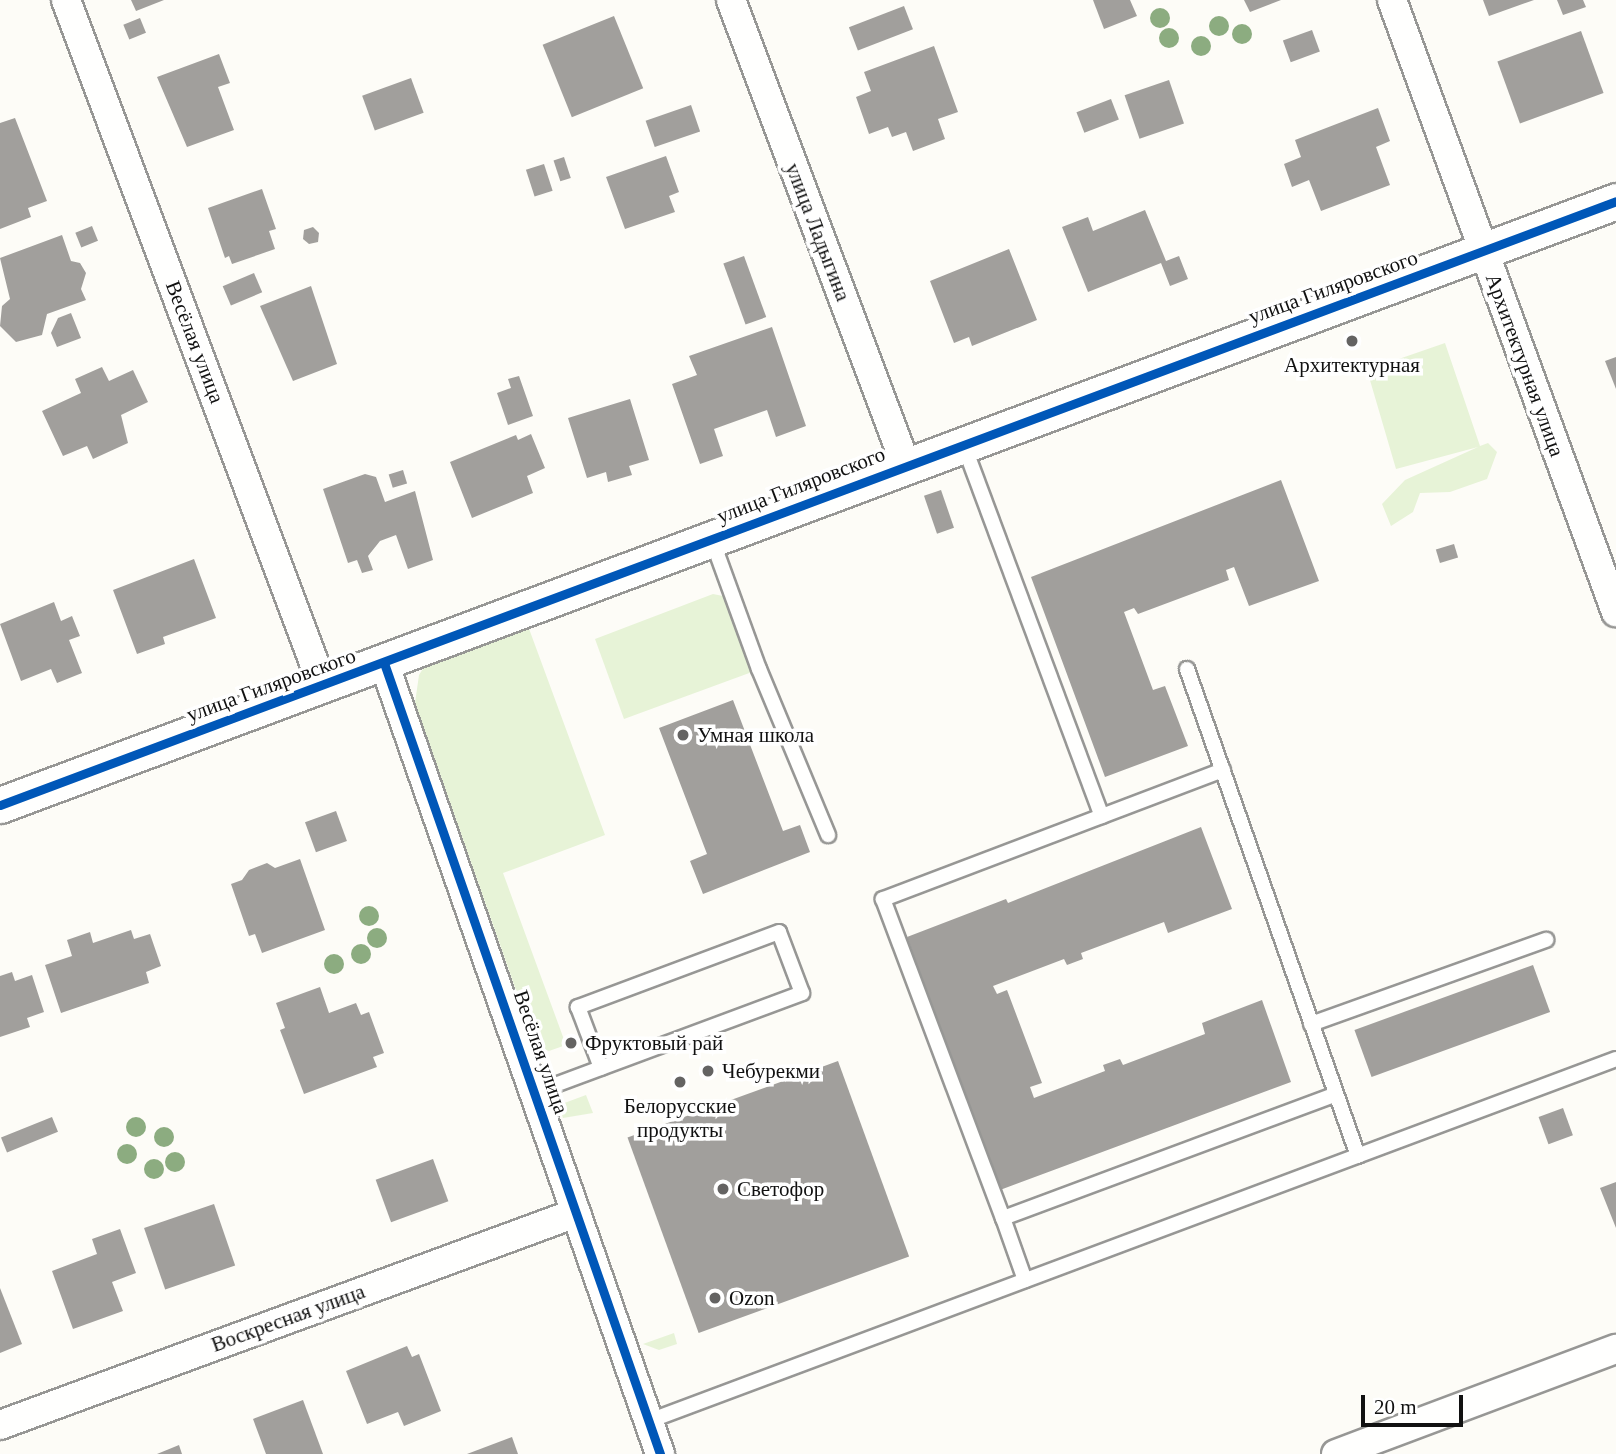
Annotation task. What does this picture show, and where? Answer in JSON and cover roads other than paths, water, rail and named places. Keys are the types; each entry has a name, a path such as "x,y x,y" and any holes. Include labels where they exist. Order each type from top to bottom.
{"street":[{"name":"Весёлая улица","path":"66,0 322,684"},
{"name":"улица Ладыгина","path":"731,0 905,464"},
{"name":"Архитектурная улица","path":"1392,0 1616,612"},
{"name":"улица Гиляровского","path":"0,805 384,663 963,442 1616,201"},
{"name":"Весёлая улица","path":"384,663 536,1092 660,1454"},
{"name":"Воскресная улица","path":"0,1426 576,1213"},
{"path":"1336,1454 1616,1349"}],"lane":[{"path":"963,442 1102,816"},
{"path":"712,538 759,669 828,835"},
{"path":"1187,669 1358,1156"},
{"path":"1025,1280 883,900 1223,770"},
{"path":"536,1092 601,1068 802,993 779,932 578,1007 601,1068"},
{"path":"1311,1024 1546,940"},
{"path":"649,1421 1616,1059"},
{"path":"1003,1218 1336,1094"}],"place":[{"name":"Архитектурная","path":"1352,341"},
{"name":"Умная школа","path":"683,735"},
{"name":"Фруктовый рай","path":"571,1043"},
{"name":"Чебурекми","path":"708,1071"},
{"name":"Белорусские продукты","path":"680,1082"},
{"name":"Светофор","path":"723,1189"},
{"name":"Ozon","path":"715,1298"}]}
